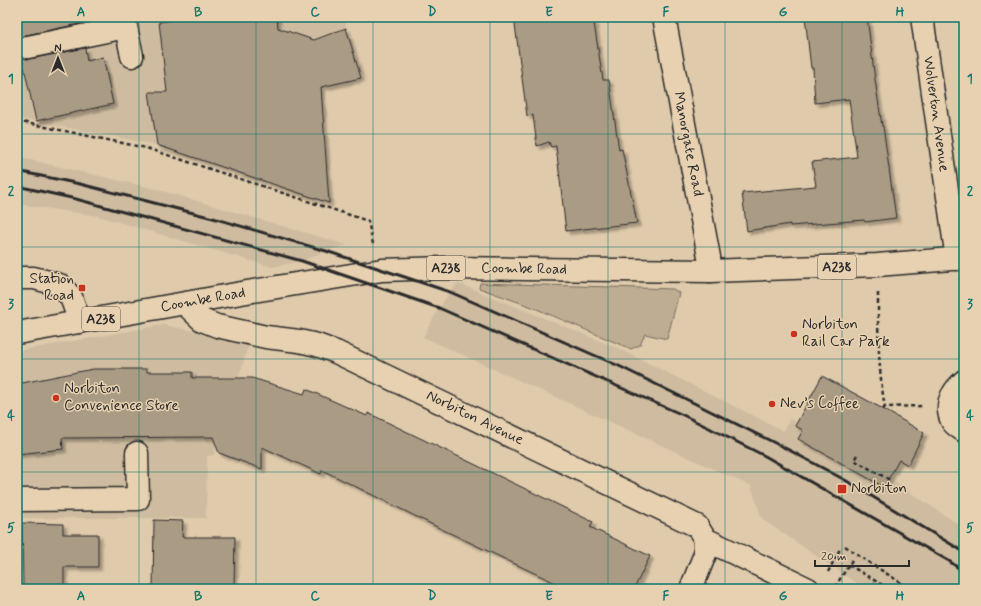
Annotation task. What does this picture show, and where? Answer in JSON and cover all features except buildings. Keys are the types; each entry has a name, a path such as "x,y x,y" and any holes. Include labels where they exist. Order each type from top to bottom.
{"street":[{"name":"Manorgate Road","path":"664,17 709,257 710,271"},
{"name":"Wolverton Avenue","path":"922,17 960,259"},
{"path":"28,47 125,22 132,56"},
{"name":"Coombe Road","path":"17,333 247,292 382,270 444,268 710,271 877,265 960,259"},
{"path":"17,278 34,278 60,285 71,297 80,322"},
{"name":"Norbiton Avenue","path":"185,304 202,320 217,326 266,337 299,341 317,345 336,352 697,526 705,539"},
{"path":"964,381 954,392 948,405 952,422 964,431"},
{"path":"17,500 138,500 137,453"},
{"path":"691,589 705,554 705,539 808,589"}],"path":[{"path":"17,121 146,148 368,221 375,252 382,270"},
{"path":"878,286 880,381 884,408 948,405"},
{"path":"857,455 854,460 890,480"},
{"path":"845,546 911,589"},
{"path":"831,566 841,547"},
{"path":"834,589 852,560"},
{"path":"849,565 889,589"}],"shaded area":[{"path":"17,17 345,17 346,28 361,78 321,88 329,203 157,145 22,119 17,98"},
{"path":"17,157 156,189 347,245 326,251 302,261 272,267 98,216 17,204"},
{"path":"458,283 615,347 784,431 790,419 843,448 964,528 964,589 865,589 762,519 751,486 423,337 439,308"},
{"path":"480,283 673,289 679,293 667,339 645,334 640,345 631,349 532,307 479,288"},
{"path":"163,325 250,341 214,455 207,456 206,518 17,518 17,351"}],"railway":[{"path":"17,171 80,184 213,218 326,251 450,292 619,366 789,450 845,480 964,552"},
{"path":"17,186 76,199 302,261 439,308 683,415 765,456 949,561 964,572"}],"place":[{"name":"Station Road","path":"82,288"},
{"name":"Norbiton Rail Car Park","path":"794,334"},
{"name":"Norbiton Convenience Store","path":"56,398"},
{"name":"Nev’s Coffee","path":"772,404"},
{"name":"Norbiton","path":"842,489"}]}
